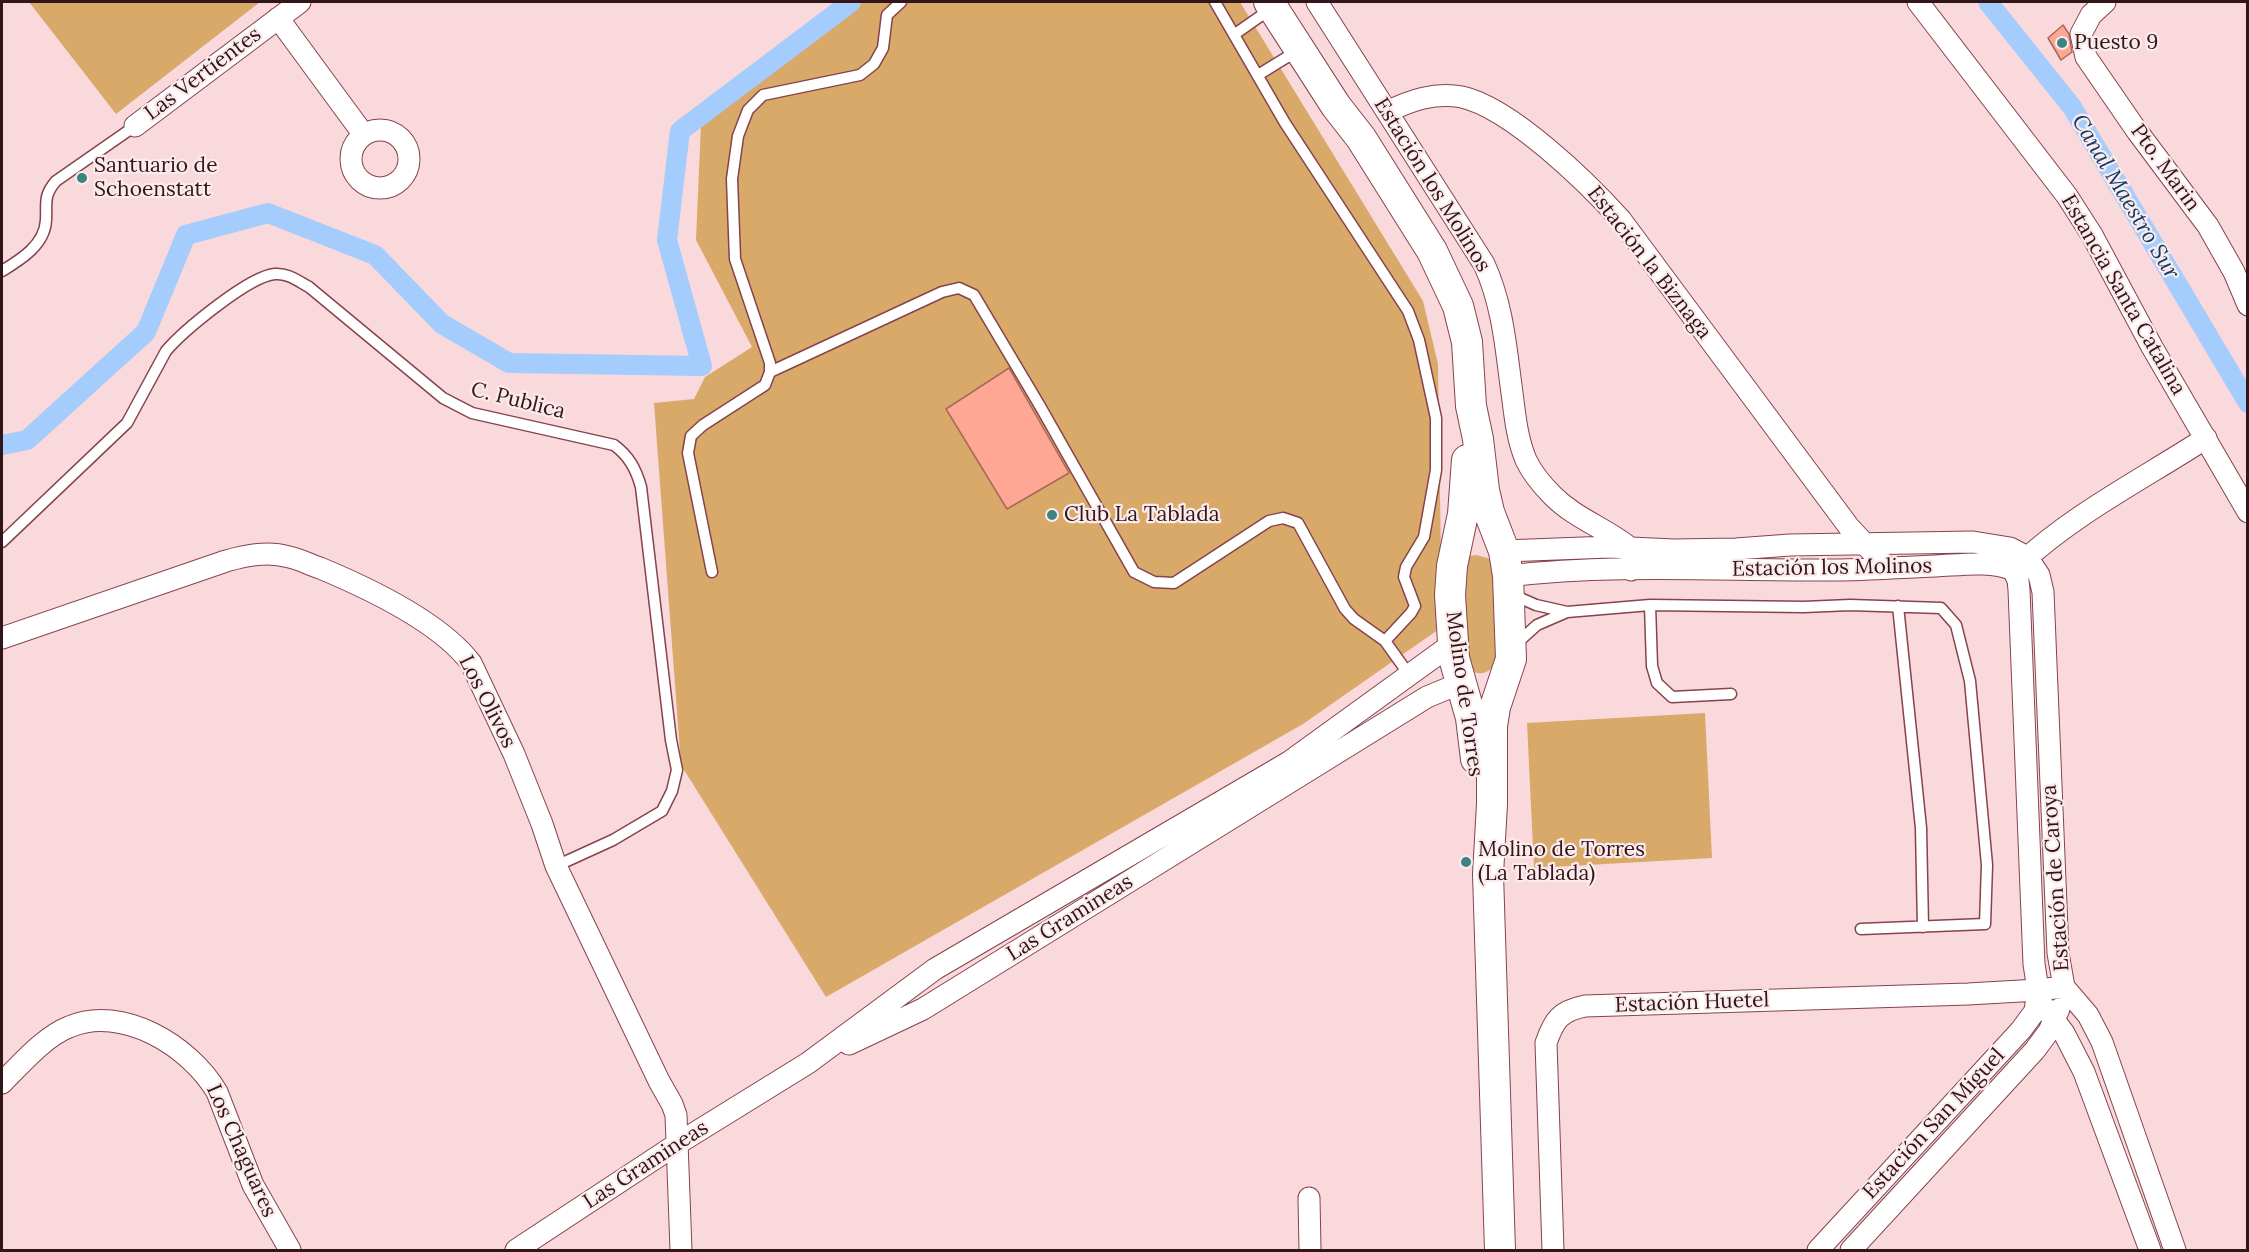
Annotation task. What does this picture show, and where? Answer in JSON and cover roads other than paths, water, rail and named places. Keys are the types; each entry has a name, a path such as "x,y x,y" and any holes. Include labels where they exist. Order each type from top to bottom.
{"main road":[{"name":"Molino de Torres","path":"1274,4 1300,50 1361,138"},
{"name":"Molino de Torres","path":"1274,4 1342,101 1361,138 1431,251 1454,297 1467,342 1471,406 1464,501 1452,566 1450,595 1452,644 1473,727 1479,807 1488,874"},
{"name":"Molino de Torres","path":"1471,406 1486,501 1507,573 1510,658 1492,726 1492,804 1488,874 1500,1251"},
{"path":"1452,566 1458,552 1471,545 1487,545 1507,573"},
{"path":"1461,686 1497,682 1506,673 1510,658"}],"street":[{"name":"Las Vertientes","path":"135,126 300,2"},
{"name":"Estación los Molinos","path":"1317,2 1484,264 1491,280 1503,325 1516,424 1520,445 1527,462 1538,479 1566,508 1612,534 1629,547"},
{"name":"Estancia Santa Catalina","path":"1918,2 2067,196 2092,235 2152,347 2247,512"},
{"name":"Pto. Marin","path":"2105,2 2091,15 2080,34 2086,57 2137,131 2208,226 2234,272 2247,305"},
{"path":"278,18 363,135"},
{"name":"Estación la Biznaga","path":"1387,112 1420,98 1448,96 1474,101 1513,124 1583,180 1621,220 1852,538 1887,568"},
{"path":"2020,563 2074,520 2206,438"},
{"path":"1837,570 1852,538"},
{"name":"Estación los Molinos","path":"1852,538 1973,542 2010,548 2020,563 2004,566 1837,570 1631,570 1507,573 1534,549 1629,547 1674,550 1736,549 1852,538"},
{"path":"1629,547 1631,570"},
{"name":"Los Olivos","path":"2,638 248,554 272,554 289,556 381,596 444,635 461,650 471,663 514,754 556,866 658,1081 672,1104 676,1115 681,1251"},
{"name":"Estación de Caroya","path":"2150,1251 2101,1114 2077,1058 2064,1033 2042,1004 2038,990 2034,964 2018,580 2020,563 2039,575 2043,592 2058,942 2064,987 2088,1015 2102,1042 2175,1251"},
{"path":"1350,732 1410,676 1452,644"},
{"path":"1350,732 1426,697 1451,687 1461,686"},
{"name":"Las Gramineas","path":"516,1251 677,1144 808,1063 934,969 1289,762 1319,752 1350,732"},
{"name":"Estación Huetel","path":"1553,1251 1546,1043 1556,1020 1565,1012 1585,1006 2038,990 2064,987"},
{"name":"Estación San Miguel","path":"1851,1251 2043,1040 2055,1021 2064,987"},
{"name":"Estación San Miguel","path":"1818,1251 2021,1030 2034,1011 2038,990"},
{"name":"Los Chaguares","path":"2,1083 59,1031 81,1022 96,1020 122,1022 167,1041 195,1063 217,1092 253,1185 290,1251"},
{"name":"Estación San Miguel","path":"2027,1059 2050,1053 2061,1053 2077,1058"},
{"path":"1309,1198 1310,1251"}],"lane":[{"path":"712,572 688,453 691,436 703,425 765,385 770,372 770,363 735,259 732,179 741,128 748,110 763,94 860,75 874,64 883,48 887,15 901,2"},
{"path":"1215,2 1285,123 1408,311 1419,340 1436,418 1436,470 1424,537 1406,567 1404,577 1415,606 1385,641"},
{"path":"1235,34 1274,4"},
{"path":"1258,75 1300,50"},
{"path":"2,271 22,259 42,238 46,221 46,199 50,188 56,181 135,126"},
{"name":"C. Publica","path":"2,542 127,423 166,351 174,341 188,328 252,282 273,274 291,277 309,287 443,398 460,408 472,413 614,445 631,462 642,487 670,740 677,770 672,791 662,811 613,840 556,866"},
{"path":"770,372 942,292 959,288 974,295 1134,572 1154,582 1174,583 1269,521 1283,518 1298,523 1346,609 1354,618 1385,641 1410,676"},
{"path":"1507,573 1536,605 1567,612 1650,605 1941,608 1956,625 1970,681 1987,865 1985,924 1861,929"},
{"path":"1650,605 1652,666 1657,683 1672,697 1731,694"},
{"path":"1898,606 1921,828 1923,927"},
{"path":"1510,658 1528,631 1567,612"}],"waterway":[{"name":"Canal Maestro Sur","path":"2,445 27,440 146,332 186,235 268,213 375,255 442,324 509,363 702,366 667,240 680,131 851,2"},
{"name":"Canal Maestro Sur","path":"1988,2 2072,107 2248,403"}],"place":[{"name":"Puesto 9","path":"2062,43"},
{"name":"Santuario de Schoenstatt","path":"82,178"},
{"name":"Club La Tablada","path":"1052,515"},
{"name":"Molino de Torres (La Tablada)","path":"1466,862"}]}
